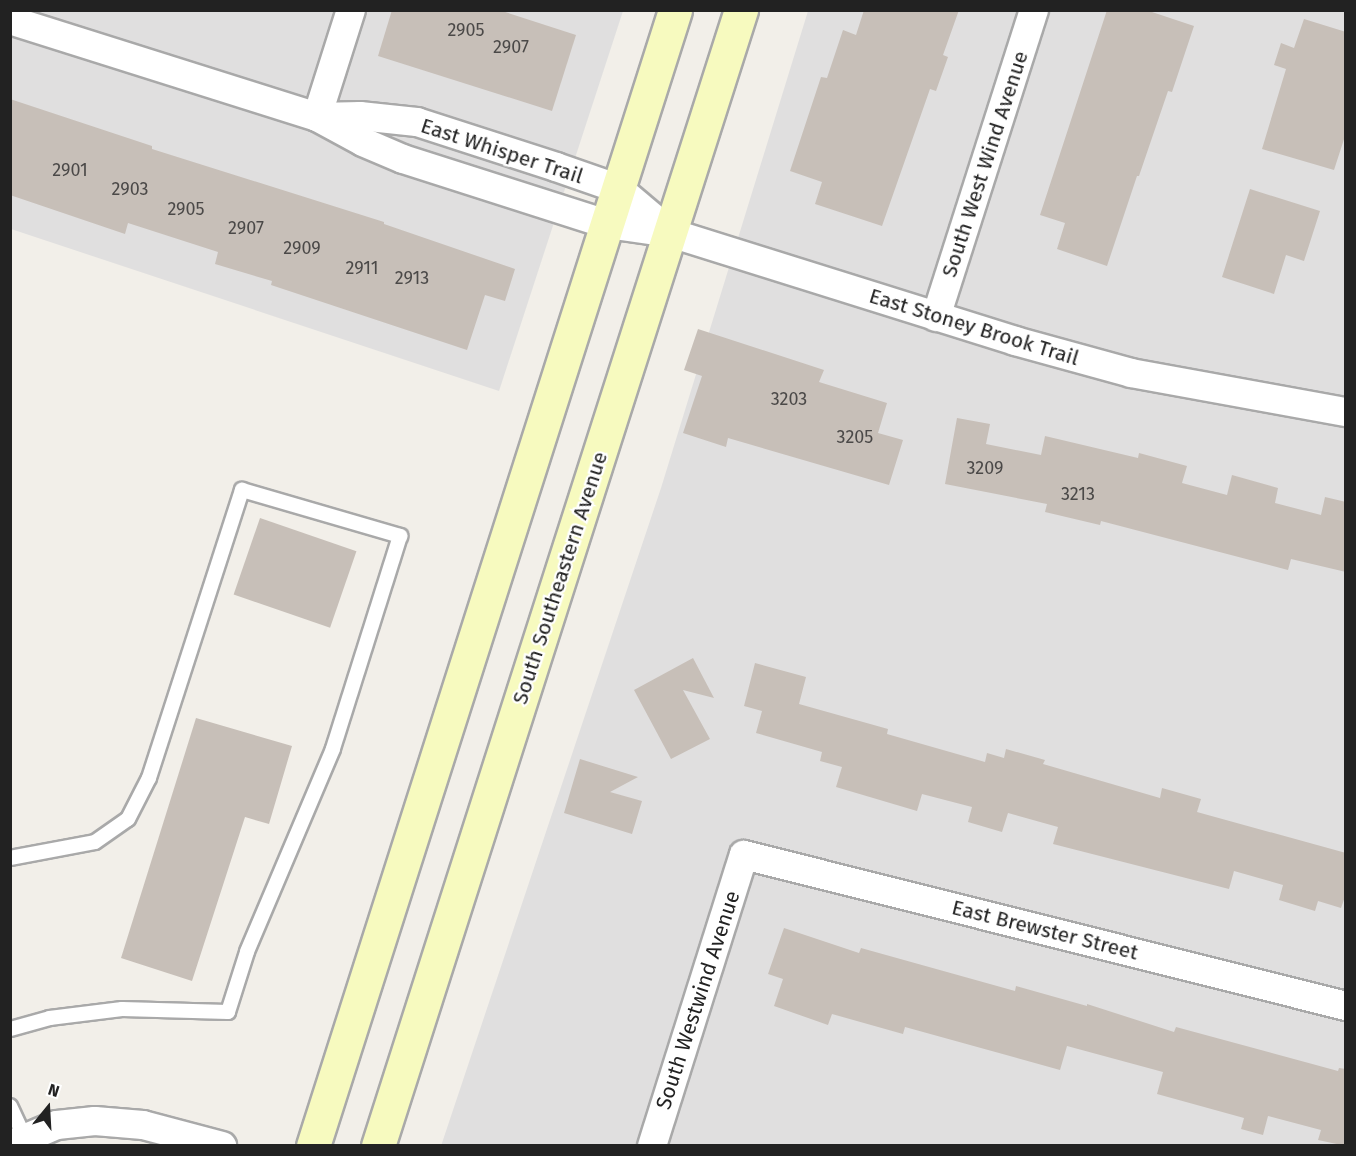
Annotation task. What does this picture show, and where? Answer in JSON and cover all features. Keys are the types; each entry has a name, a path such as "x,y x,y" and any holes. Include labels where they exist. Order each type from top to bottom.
{"main road":[{"path":"313,1146 675,10"},
{"name":"South Southeastern Avenue","path":"378,1146 741,10"}],"street":[{"path":"317,117 351,10"},
{"name":"South West Wind Avenue","path":"936,317 1034,10"},
{"name":"East Whisper Trail","path":"10,20 317,117 363,142 404,159 607,224"},
{"name":"East Whisper Trail","path":"317,117 360,116 417,122 619,189 670,233"},
{"name":"East Stoney Brook Trail","path":"607,224 670,233 936,317 1131,373 1344,406"},
{"name":"East Brewster Street","path":"744,855 1346,1006"},
{"name":"South Westwind Avenue","path":"652,1146 744,855"},
{"path":"18,1142 57,1125 95,1121 143,1125 222,1146"}],"lane":[{"path":"10,858 95,842 128,819 149,778 242,490 400,536 333,749 247,952 228,1012 122,1009 50,1018 10,1029"},
{"path":"10,1106 18,1142"}],"shaded area":[{"path":"11,11 623,11 499,391 11,229"},
{"path":"808,11 1345,11 1345,1145 441,1146 661,488"}],"building":[{"path":"392,10 499,10 576,35 552,111 378,56"},
{"path":"864,10 959,10 943,55 948,57 936,91 930,89 882,226 815,204 822,182 790,171 821,77 827,78 843,30 856,35"},
{"path":"1107,10 1146,10 1194,26 1172,92 1168,91 1139,176 1137,176 1107,266 1057,249 1065,223 1040,215"},
{"path":"1304,19 1346,32 1346,133 1334,170 1262,149 1286,69 1274,65 1281,43 1294,48"},
{"path":"10,99 152,146 152,149 384,222 384,224 515,269 505,301 485,295 467,350 271,285 272,281 215,264 218,252 128,223 125,234 10,195"},
{"path":"1250,189 1320,211 1304,261 1286,255 1274,294 1222,277"},
{"path":"698,329 824,370 819,382 887,403 878,433 903,440 889,485 728,438 726,447 683,433 702,376 684,370"},
{"path":"957,418 990,424 986,444 1041,455 1045,436 1138,458 1139,453 1187,466 1182,483 1227,495 1232,475 1278,488 1275,503 1321,515 1325,497 1346,502 1346,572 1291,559 1288,570 1101,521 1100,525 1045,512 1047,504 945,484"},
{"path":"260,518 356,551 330,628 234,595"},
{"path":"693,658 714,698 683,690 710,739 671,759 634,690"},
{"path":"755,663 806,677 799,704 888,729 887,734 985,762 987,753 1004,758 1006,749 1045,760 1043,764 1160,798 1162,788 1201,799 1197,812 1346,853 1346,894 1341,908 1318,901 1315,911 1279,900 1283,885 1234,871 1229,889 1053,844 1058,827 1008,813 1002,832 968,822 972,807 922,794 917,811 836,787 842,767 820,761 822,752 756,733 762,711 744,706"},
{"path":"196,718 292,746 269,824 245,817 192,981 121,958"},
{"path":"580,759 638,777 610,792 642,801 632,834 564,813"},
{"path":"784,928 859,953 861,948 1015,991 1016,986 1087,1006 1087,1004 1174,1032 1176,1027 1338,1071 1339,1068 1346,1069 1346,1146 1318,1140 1321,1130 1268,1116 1263,1135 1241,1129 1244,1118 1157,1094 1163,1072 1067,1046 1060,1070 905,1027 903,1034 832,1014 828,1025 774,1006 783,979 768,974"}]}
